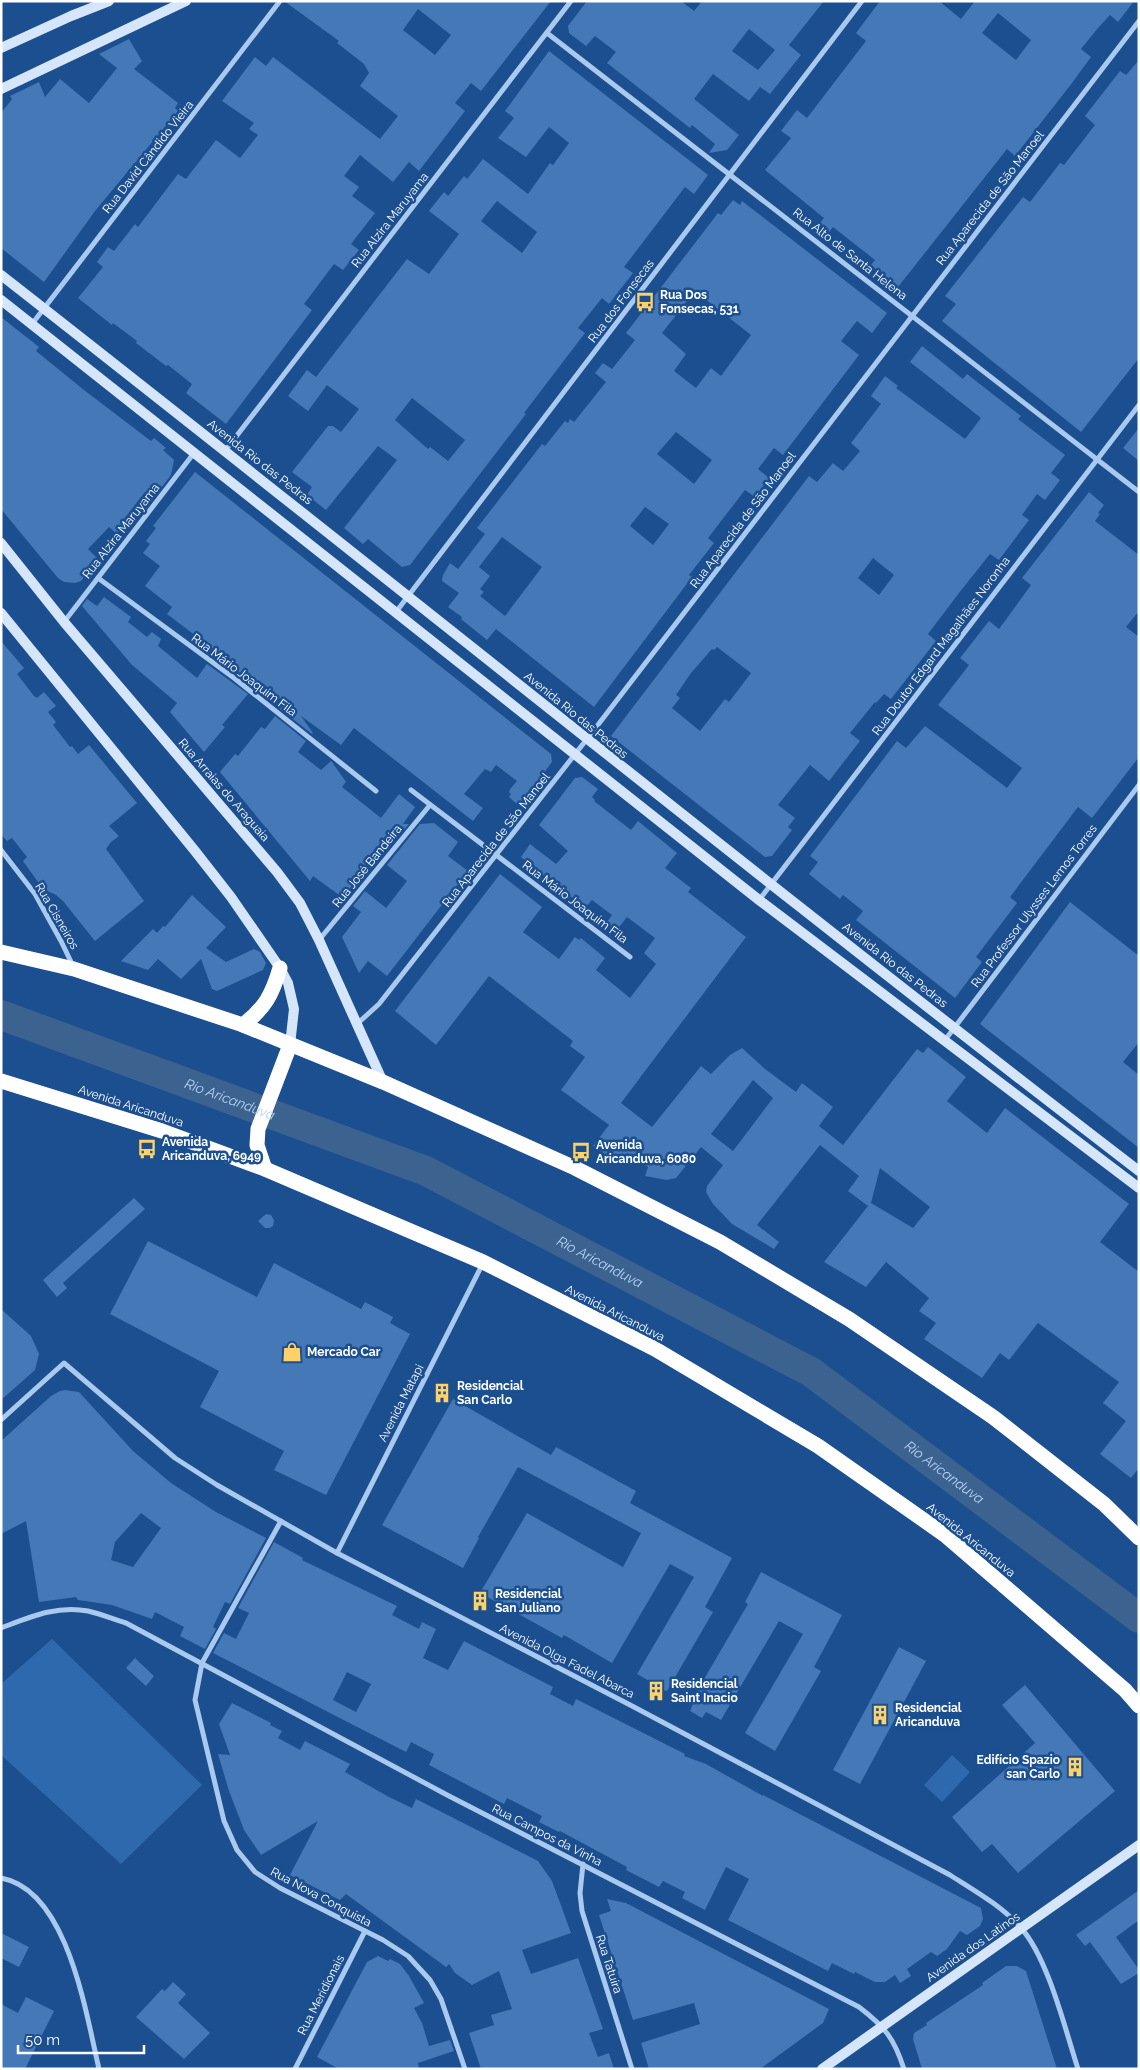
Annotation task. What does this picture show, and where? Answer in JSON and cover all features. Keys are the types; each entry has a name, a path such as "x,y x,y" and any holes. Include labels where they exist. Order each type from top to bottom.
{"highway":[{"path":"1,952 74,969 243,1025 382,1082 575,1168 720,1242 849,1319 993,1417 1104,1504 1139,1538"},
{"path":"243,1025 257,1014 269,999 280,968"},
{"path":"265,1169 257,1145 258,1129 290,1045"},
{"name":"Avenida Aricanduva","path":"1,1081 162,1131 265,1169 483,1262 654,1349 818,1446 945,1535 1125,1690 1139,1706"}],"main road":[{"path":"1,48 109,1"},
{"path":"1,89 186,1"},
{"name":"Avenida Rio das Pedras","path":"1,275 408,596 770,886 1138,1168"},
{"path":"1,300 759,900 1139,1188"},
{"name":"Rua Arraias do Araguaia","path":"1,543 64,622 278,872 300,903 320,940 382,1082"},
{"path":"1,613 231,897 280,968 290,989 294,1009 290,1045"},
{"name":"Avenida dos Latinos","path":"822,2069 1139,1845"}],"street":[{"name":"Rua David Cândido Vieira","path":"32,324 280,1"},
{"name":"Rua Alzira Maruyama","path":"225,451 571,1"},
{"name":"Rua dos Fonsecas","path":"396,613 862,1"},
{"name":"Rua Aparecida de São Manoel","path":"356,1025 379,1004 587,740 1139,21"},
{"name":"Rua Alto de Santa Helena","path":"547,33 1139,492"},
{"name":"Rua Doutor Edgard Magalhães Noronha","path":"759,900 1139,405"},
{"name":"Rua Alzira Maruyama","path":"64,622 195,453"},
{"name":"Rua Mário Joaquim Fila","path":"98,578 234,678 376,791"},
{"name":"Rua Professor Ulysses Lemos Torres","path":"944,1040 1139,784"},
{"name":"Rua Mário Joaquim Fila","path":"411,790 630,957"},
{"name":"Rua José Bandeira","path":"320,940 430,805"},
{"name":"Rua Cisneiros","path":"1,850 35,894 61,940 74,969"},
{"path":"1127,1179 1138,1168"},
{"name":"Avenida Matapi","path":"336,1553 483,1262"},
{"name":"Avenida Olga Fadel Abarca","path":"1,1420 64,1363 175,1458 217,1485 336,1553 634,1707 950,1876 994,1904 1021,1928 1039,1954 1078,2069"},
{"name":"Rua Nova Conquista","path":"281,1521 202,1663 195,1700 224,1821 237,1850 255,1872 263,1878 365,1931 408,1956 430,1980 441,1999 465,2069"},
{"name":"Rua Campos da Vinha","path":"1,1628 36,1614 63,1608 88,1611 126,1623 859,2007 882,2025 896,2047 904,2069"},
{"name":"Rua Tatuíra","path":"583,1864 580,1893 582,1911 632,2069"},
{"path":"1,1878 14,1880 34,1894 59,1932 74,1966 99,2069"},
{"name":"Rua Meridionais","path":"294,2069 365,1931"}],"shaded area":[{"path":"52,1639 202,1785 121,1864 1,1755 1,1684"},
{"path":"952,1755 970,1772 942,1802 924,1785"}],"building":[{"path":"284,1 551,1 481,91 471,83 455,103 465,111 419,171 409,162 393,182 360,155 344,176 359,187 352,196 375,213 351,244 359,250 343,270 334,264 304,304 312,310 226,424 186,393 192,384 78,298 103,267 97,262 108,247 114,251 135,224 138,227 178,174 186,179 216,140 240,158 258,135 249,129 254,123 222,101 255,57 266,66 273,57 380,139 398,116 360,86 369,73 364,64 337,43 339,41","holes":["418,9 451,35 435,55 403,30"]},
{"path":"587,1 681,1 694,11 702,1 824,1 789,45 801,55 770,94 760,87 749,101 713,74 694,99 739,135 727,150 709,153 715,144 692,125 690,128 607,63 616,52 595,36 586,46 569,33 568,26","holes":["749,29 775,50 758,70 732,51"]},
{"path":"880,1 939,1 961,19 975,1 1134,1 1118,22 1110,15 1098,28 1081,49 1091,57 1072,83 1015,156 1007,149 898,287 871,265 875,260 833,227 829,232 819,224 824,218 765,170 791,138 781,131 797,110 807,118 866,41 856,33","holes":["998,13 1031,40 1016,60 982,33"]},
{"path":"129,39 142,61 134,69 178,103 175,108 178,111 95,211 44,282 1,248 1,113 12,99 10,96 39,82 45,97 60,79 89,103 117,68 99,54"},
{"path":"549,51 708,175 694,194 685,187 624,267 633,273 609,304 602,298 578,328 585,333 524,413 526,414 410,565 402,567 368,539 363,544 344,528 397,460 378,446 326,510 307,495 312,487 292,472 328,426 333,426 341,432 359,409 327,385 308,411 288,396 307,370 316,377 407,259 429,274 459,234 429,211 444,192 448,196 464,176 467,179 483,159 528,194 550,163 553,165 569,143 549,127 526,157 498,138 514,118 505,111","holes":["497,201 537,232 522,253 481,221","412,398 465,440 448,461 430,447 428,449 395,420"]},
{"path":"1139,60 1139,358 1081,432 942,321 956,304 945,296 1023,197 1030,202 1060,163 1064,165 1095,125 1085,116 1120,71 1126,75"},
{"path":"733,200 740,205 742,201 887,313 872,333 857,321 841,341 859,355 783,455 774,448 758,469 769,478 755,497 745,490 708,538 714,543 689,575 692,577 594,707 496,629 487,640 461,619 462,617 448,607 459,593 442,581 443,575 450,563 458,569 485,534 477,528 542,444 545,446 565,421 568,423 570,419 574,422 606,382 595,373 603,363 612,369 635,340 626,333 718,213 721,215","holes":["695,291 751,335 721,376 711,368 696,388 674,371 686,354 662,333","676,432 712,460 694,484 657,454","645,507 669,524 653,545 630,526","502,537 542,567 505,616 480,596 484,592 480,589 490,576 479,567"]},
{"path":"1,317 39,347 36,351 84,390 151,441 154,438 166,448 163,450 174,460 171,475 153,499 145,492 124,519 127,522 117,534 109,527 88,549 98,559 81,581 75,583 64,582 58,578 1,509"},
{"path":"922,346 963,379 967,374 1021,416 1018,419 1065,455 1051,473 1060,480 1045,500 1037,494 1022,515 1029,520 999,560 990,554 959,593 928,634 936,641 891,699 884,694 875,702 850,733 860,741 829,781 810,765 778,805 795,818 788,827 792,830 772,856 765,857 611,736 809,476 817,482 833,463 843,471 860,451 851,443 881,404 871,396 885,376 898,386 896,388 965,439 981,418 910,362","holes":["873,558 894,575 879,595 858,578","717,647 751,673 729,702 725,699 700,731 672,708 680,698 676,695 691,673 712,649 714,650"]},
{"path":"1139,428 1139,461 1123,448"},
{"path":"195,472 551,754 552,762 519,806 509,797 511,788 517,781 496,765 491,772 485,769 464,794 483,808 473,821 354,728 341,745 301,716 312,734 280,709 285,703 258,682 253,688 213,657 217,652 167,614 172,607 145,586 160,566 143,553 150,544 146,541 156,528 153,526"},
{"path":"1089,492 1104,505 1095,521 1139,555 1139,611 1126,627 1139,637 1139,757 1092,818 1078,807 1010,897 1017,903 976,957 982,962 955,998 856,920 863,911 843,895 840,899 809,874 818,862 810,856 897,741 906,748 925,726 1007,788 1022,768 938,705 969,665 960,658 989,621 999,629 1031,585 1022,578"},
{"path":"104,597 131,617 128,622 147,637 152,632 161,639 158,646 197,678 207,664 248,694 222,725 225,727 204,752 170,712 177,703 132,665 82,606 87,599 97,606"},
{"path":"1,641 24,668 17,674 34,696 37,698 44,692 56,706 48,712 56,722 53,725 70,747 72,746 78,754 89,745 137,803 109,826 119,836 106,849 144,901 95,941 63,901 56,895 43,889 23,861 27,857 12,838 7,841 1,834"},
{"path":"275,716 306,741 298,752 321,770 331,761 346,782 342,787 381,818 399,794 415,807 403,824 409,824 380,859 377,858 346,900 313,876 310,881 220,772 235,754 238,756 261,727 265,729"},
{"path":"582,777 598,789 592,797 594,801 631,830 638,821 677,853 665,868 691,888 688,892 746,937 621,1103 652,1127 701,1066 711,1074 730,1055 742,1048 765,1069 796,1092 802,1083 833,1107 819,1126 843,1145 917,1049 923,1053 928,1047 966,1077 947,1101 987,1133 1005,1108 1129,1204 1100,1242 1139,1272 1139,1468 1131,1478 1100,1454 1126,1421 1103,1403 1119,1382 1038,1323 1009,1360 1000,1353 982,1378 924,1339 936,1323 919,1311 929,1298 886,1262 866,1287 824,1262 868,1206 848,1191 859,1176 820,1145 757,1225 779,1242 774,1249 732,1224 713,1204 706,1192 707,1186 723,1165 701,1147 676,1178 667,1180 645,1176 648,1167 626,1154 617,1162 593,1146 609,1125 561,1090 585,1057 570,1046 573,1041 489,976 436,1045 395,1011 500,874 542,907 523,932 559,959 575,937 579,940 581,938 605,958 596,970 630,998 656,964 644,953 655,938 627,917 616,931 606,923 612,915 592,900 585,908 521,857 530,844 556,864 568,851 539,825 575,778","holes":["753,1080 773,1098 733,1151 711,1134","880,1168 930,1207 913,1228 871,1203"]},
{"path":"434,823 458,842 448,856 468,871 387,976 368,961 359,973 342,937 361,912 353,906 365,891 386,908 407,881 387,865 420,824"},
{"path":"192,895 226,927 206,948 226,962 254,949 260,952 266,963 263,970 217,991 212,989 201,959 181,979 158,959 148,970 121,961 153,929 157,933 163,926 165,927"},
{"path":"1070,902 1139,956 1139,1042 1123,1062 1139,1075 1139,1148 980,1024"},
{"path":"134,1198 145,1209 63,1283 67,1288 57,1297 43,1280"},
{"path":"266,1214 271,1215 274,1220 273,1226 270,1228 265,1228 258,1221"},
{"name":"Mercado Car","path":"148,1241 257,1297 274,1263 361,1309 365,1302 393,1317 390,1323 410,1334 326,1495 274,1470 284,1451 200,1407 219,1371 110,1314"},
{"path":"1,1309 31,1336 39,1354 35,1370 1,1400"},
{"path":"60,1391 79,1392 133,1451 171,1483 216,1512 266,1538 230,1604 225,1602 213,1627 216,1629 205,1649 180,1636 184,1627 155,1612 152,1619 112,1605 78,1600 76,1597 39,1602 26,1521 1,1534 1,1441 51,1396","holes":["141,1513 161,1528 133,1567 111,1560 115,1542"]},
{"path":"453,1399 551,1455 556,1447 636,1491 630,1503 732,1558 705,1607 713,1612 667,1691 665,1690 661,1696 648,1689 651,1682 637,1674 694,1577 670,1564 612,1663 564,1635 562,1638 480,1593 527,1513 623,1567 641,1533 518,1467 478,1537 463,1568 382,1525"},
{"path":"274,1542 303,1558 302,1560 397,1606 392,1615 419,1629 422,1622 436,1629 423,1658 448,1670 464,1641 553,1687 550,1694 573,1706 576,1699 685,1754 684,1756 706,1764 763,1796 981,1908 983,1919 980,1926 967,1935 960,1931 947,1949 937,1956 931,1952 907,1969 911,1976 900,1983 895,1975 885,1982 875,1982 832,1963 828,1971 728,1920 749,1879 726,1867 705,1910 682,1898 685,1892 663,1881 659,1887 626,1870 627,1867 560,1831 539,1822 542,1816 507,1798 504,1804 429,1765 434,1754 411,1742 406,1752 213,1653 224,1633 236,1639 249,1613 238,1608","holes":["347,1672 371,1684 356,1712 333,1700"]},
{"path":"761,1572 842,1615 814,1667 821,1671 775,1751 745,1733 803,1634 779,1621 721,1720 706,1712 702,1718 690,1711 693,1704 690,1703 748,1604 745,1602"},
{"name":"Residencial Aricanduva","path":"899,1647 926,1661 860,1784 833,1770"},
{"path":"135,1658 154,1676 146,1686 126,1668"},
{"path":"1025,1685 1115,1791 1018,1873 992,1844 982,1852 952,1817 1035,1743 1002,1705"},
{"path":"232,1703 271,1723 270,1725 282,1731 278,1738 300,1750 305,1741 350,1764 345,1772 389,1797 412,1808 416,1799 538,1861 552,1881 571,1933 522,1950 531,1974 578,1958 603,2029 589,2033 598,2057 609,2053 614,2069 481,2069 469,2033 494,2025 491,2015 512,2009 499,1971 472,1985 455,1973 449,1964 446,1967 346,1894 340,1900 290,1875 318,1821 261,1855 244,1830 229,1791 218,1754 230,1755 219,1724"},
{"path":"1139,1890 1139,1920 1116,1937 1139,1970 1139,1973 1121,1984 1090,1942 1085,1946 1076,1935"},
{"path":"607,1899 626,1903 829,2009 823,2023 760,2069 649,2069 641,2043 700,2024 694,2003 633,2020 599,1915 611,1911"},
{"path":"1,1933 29,1947 19,1967 1,1958"},
{"path":"378,1956 400,1964 409,1976 424,2003 414,2008 422,2023 429,2046 450,2040 454,2051 418,2063 419,2069 339,2069 317,2057 367,1962"},
{"path":"1006,1966 1017,1966 1026,1971 1057,2069 922,2069 913,2039 914,2033 983,1985 982,1983"},
{"path":"173,1982 186,1994 178,2003 210,2033 184,2059 136,2017 162,1989 165,1991"},
{"path":"26,1997 54,2011 25,2069 1,2069 1,2004 18,2013"}],"waterway":[{"name":"Rio Aricanduva","path":"1,1015 426,1171 811,1372 1139,1618"}],"place":[{"name":"Rua Dos Fonsecas, 531","path":"645,302"},
{"name":"Avenida Aricanduva, 6949","path":"147,1149"},
{"name":"Avenida Aricanduva, 6080","path":"581,1152"},
{"name":"Mercado Car","path":"292,1352"},
{"name":"Residencial San Carlo","path":"442,1393"},
{"name":"Residencial San Juliano","path":"480,1601"},
{"name":"Residencial Saint Inacio","path":"656,1691"},
{"name":"Residencial Aricanduva","path":"880,1715"},
{"name":"Edifício Spazio san Carlo","path":"1075,1767"}]}
